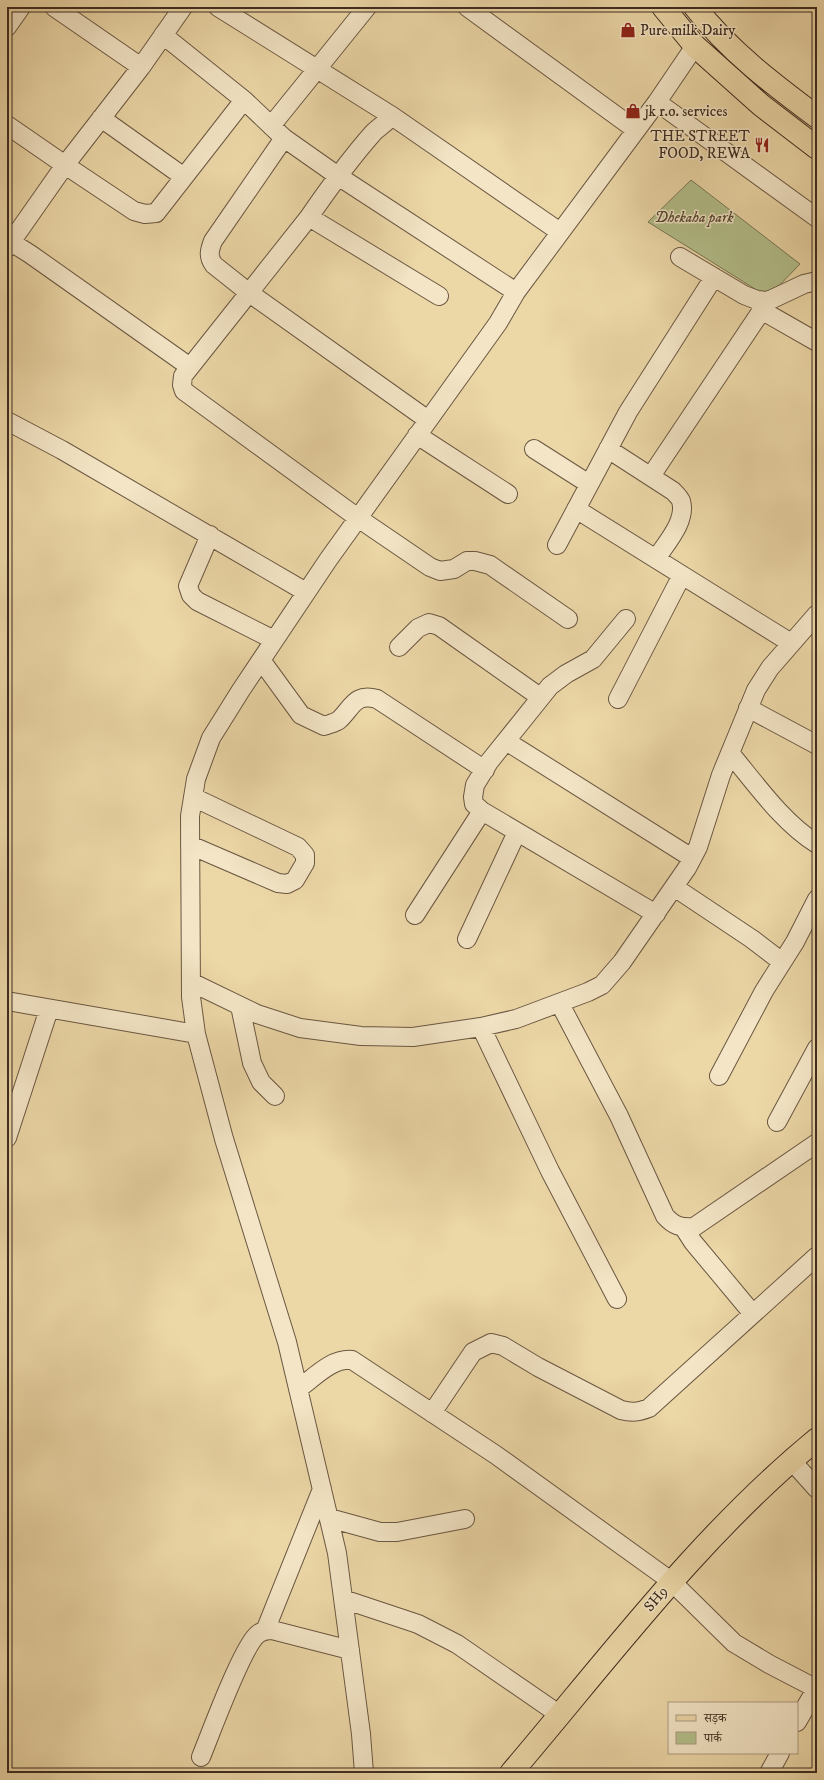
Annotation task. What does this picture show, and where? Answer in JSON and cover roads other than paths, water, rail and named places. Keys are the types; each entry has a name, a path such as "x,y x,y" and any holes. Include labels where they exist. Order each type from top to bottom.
{"main road":[{"path":"663,7 695,46 761,105 817,148"},
{"path":"695,7 710,26 756,70 817,117"},
{"name":"SH9","path":"511,1773 671,1581 764,1485 817,1439"}],"street":[{"path":"7,27 21,7"},
{"path":"54,7 141,67"},
{"path":"218,7 392,116 560,232"},
{"path":"467,7 636,130"},
{"path":"177,9 163,35 141,67 8,243 190,368"},
{"path":"358,10 328,58 316,69 277,132 213,241 209,251 210,260 214,265 248,292 428,420"},
{"path":"163,35 244,100 277,132 338,176 516,292"},
{"path":"364,1773 361,1734 337,1553 287,1342 224,1139 196,1034 191,982 190,816 196,778 211,738 306,592 498,323 516,292 657,102 695,46"},
{"path":"7,125 134,211 145,214 156,213 244,100"},
{"path":"657,102 817,218"},
{"path":"392,116 375,132 338,176 309,217 248,292 183,376 182,384 184,391 358,518 435,569 440,571 454,569 467,561 476,561 490,565 568,619"},
{"path":"101,118 184,177"},
{"path":"309,217 439,296"},
{"path":"680,257 750,298 757,300 817,342"},
{"path":"557,544 628,412 714,277"},
{"path":"651,476 764,305 804,284 817,281"},
{"path":"7,421 69,454 306,592"},
{"path":"417,435 508,494"},
{"path":"534,449 589,484"},
{"path":"608,449 673,491 681,501 682,511 679,523 656,559"},
{"path":"576,509 791,643"},
{"path":"210,535 188,586 191,595 197,601 274,640"},
{"path":"618,699 682,575"},
{"path":"191,982 257,1014 300,1028 361,1036 413,1037 481,1027 516,1019 560,1004 602,985 622,962 656,914 698,847 730,753 756,690 770,668 817,614"},
{"path":"626,619 593,659 566,674 550,686 540,697 485,770 475,785 472,797 474,804 482,811 656,914"},
{"path":"399,647 418,628 429,624 439,626 540,697"},
{"path":"261,660 301,715 315,723 324,726 338,721 359,698 366,696 377,699 485,770"},
{"path":"748,708 817,745"},
{"path":"506,741 692,858"},
{"path":"730,753 783,815 806,838 817,844"},
{"path":"190,845 278,883 287,884 295,880 305,863 305,855 298,847 193,797"},
{"path":"415,915 482,811"},
{"path":"467,940 517,832"},
{"path":"674,887 752,939 782,962"},
{"path":"719,1076 764,991 798,936 817,899"},
{"path":"7,1001 196,1034"},
{"path":"560,1004 619,1116 665,1216 673,1225 684,1228 694,1227 817,1143"},
{"path":"240,1006 252,1063 261,1082 275,1096"},
{"path":"7,1138 48,1009"},
{"path":"481,1027 550,1171 617,1299"},
{"path":"777,1122 817,1048"},
{"path":"684,1228 693,1242 753,1314"},
{"path":"432,1413 473,1352 491,1343 503,1346 544,1370 621,1410 630,1413 639,1412 649,1408 753,1314 814,1266"},
{"path":"298,1389 336,1361 352,1360 496,1455 671,1581 734,1643 816,1689 798,1720"},
{"path":"791,1460 817,1489"},
{"path":"264,1631 322,1489"},
{"path":"329,1518 380,1532 397,1532 465,1519"},
{"path":"343,1598 418,1624 457,1644 560,1716"},
{"path":"201,1757 240,1663 257,1634 272,1630 350,1650"},
{"path":"769,1773 779,1754"}],"place":[{"name":"Pure milk Dairy","path":"628,30"},
{"name":"jk r.o. services","path":"633,111"},
{"name":"THE STREET FOOD, REWA","path":"762,145"}],"park label":[{"name":"Dhekaha park","path":"694,217"}]}
